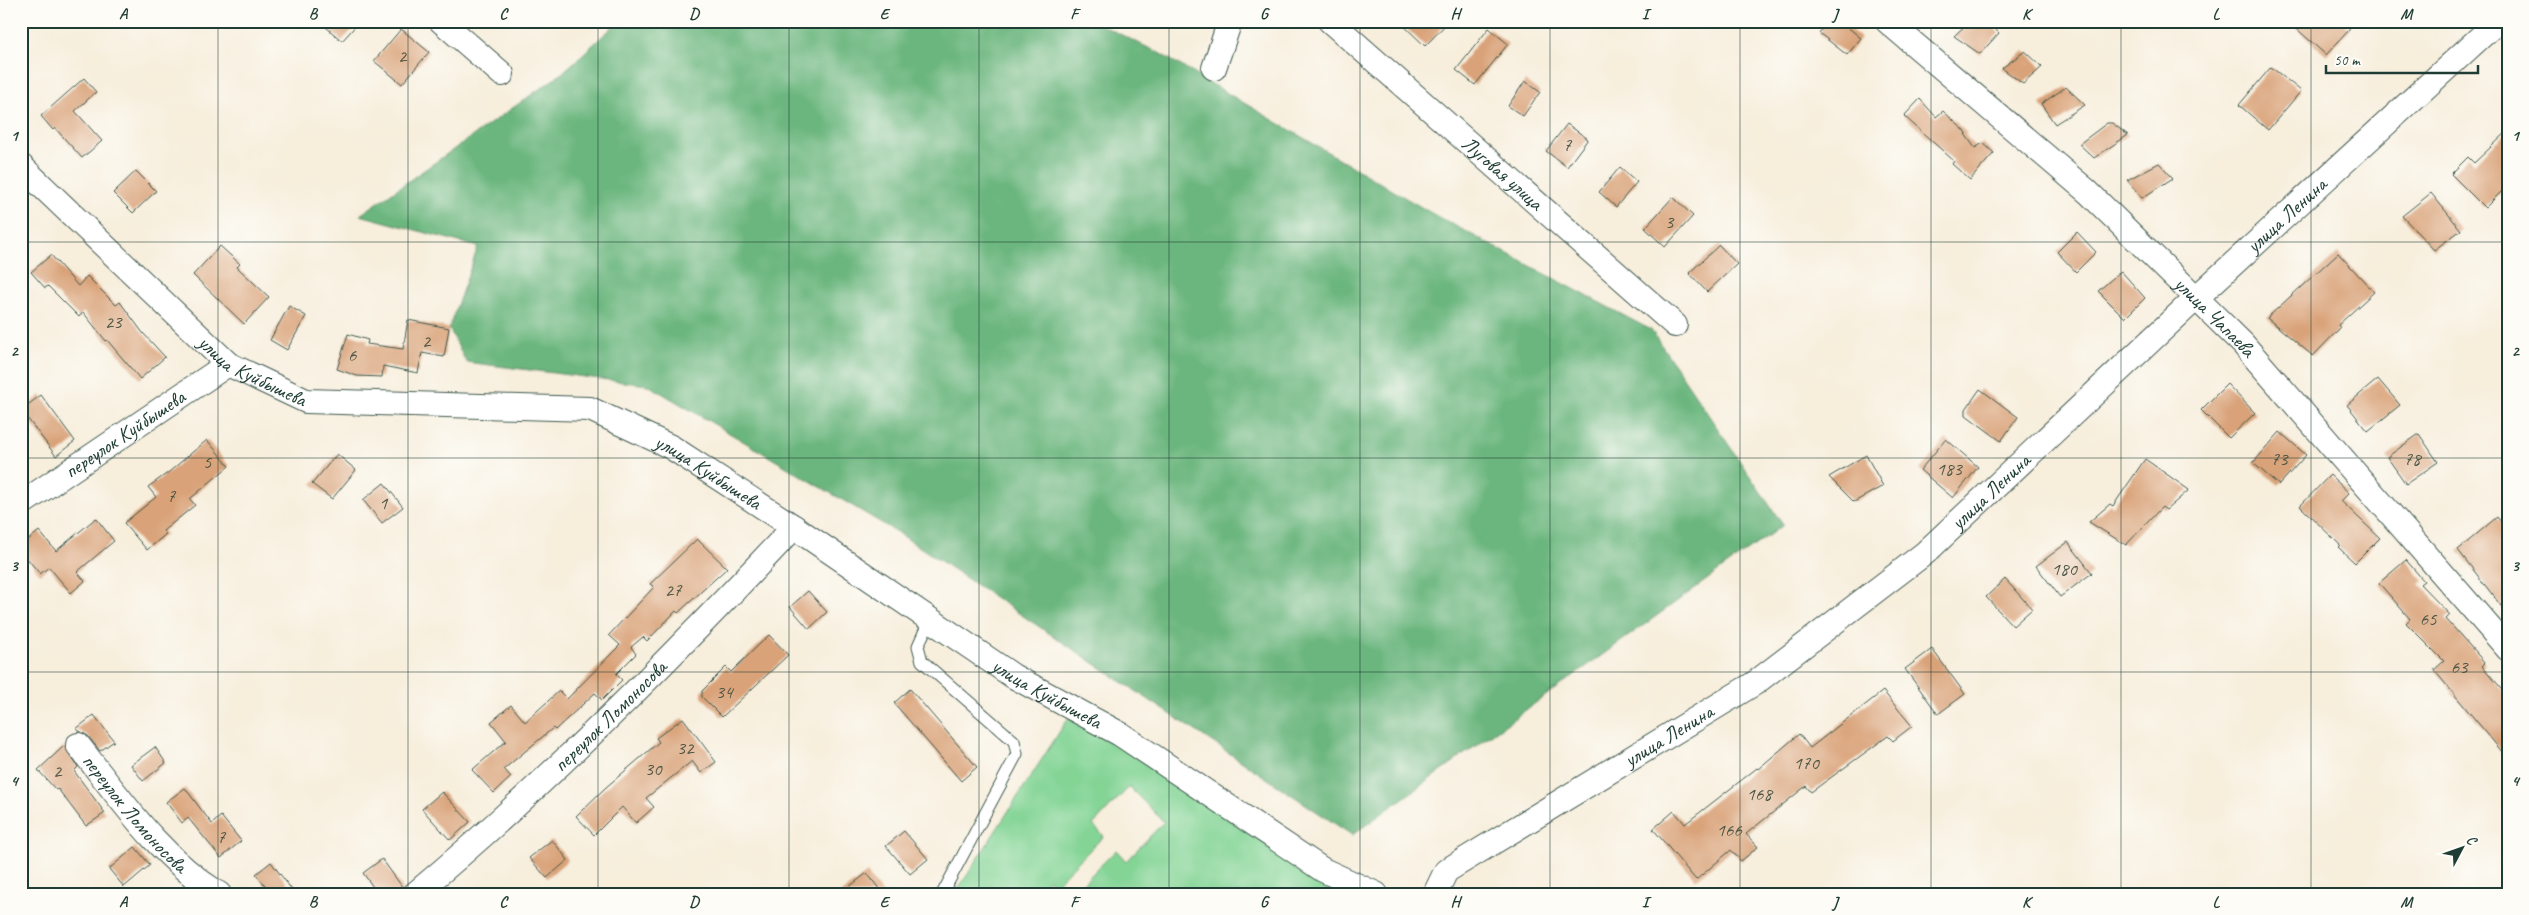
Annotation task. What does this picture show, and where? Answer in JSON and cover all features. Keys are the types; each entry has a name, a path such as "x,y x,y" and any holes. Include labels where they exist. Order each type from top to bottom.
{"street":[{"path":"441,21 502,74"},
{"path":"1214,68 1230,21"},
{"name":"Луговая улица","path":"1330,21 1675,325"},
{"name":"улица Чапаева","path":"1887,21 2088,192 2243,344 2508,649"},
{"name":"улица Ленина","path":"1435,894 1446,871 1755,683 1925,553 2196,298 2498,21"},
{"name":"улица Куйбышева","path":"21,166 228,364 306,401 590,409 671,447 794,527 1013,676 1120,734 1323,870 1376,894"},
{"name":"переулок Куйбышева","path":"21,504 228,364"},
{"name":"переулок Ломоносова","path":"415,894 467,850 654,674 794,527"},
{"name":"переулок Ломоносова","path":"78,745 148,834 201,882 219,894"}],"lane":[{"path":"930,619 918,646 922,661 1014,741 1017,754 942,894"}],"green space":[{"path":"619,21 1093,21 1159,53 1433,214 1651,330 1783,525 1352,835 900,534 648,385 466,362 449,328 478,247 360,215 561,74"},
{"path":"1069,717 1076,718 1333,886 1336,894 1072,894 1116,850 1126,861 1164,822 1129,787 1093,825 1104,836 1054,886 1049,879 1036,894 998,894 991,886 986,894 955,894"}],"building":[{"path":"319,21 360,21 342,41"},
{"path":"1399,21 1449,21 1425,46"},
{"path":"1828,21 1840,21 1861,38 1847,55 1819,33"},
{"path":"1970,21 1987,21 1999,33 1980,54 1954,36"},
{"path":"2288,21 2341,21 2350,29 2326,55"},
{"path":"1489,28 1508,44 1475,85 1456,70"},
{"path":"401,29 429,52 402,84 374,61"},
{"path":"2025,51 2042,67 2023,84 2002,68"},
{"path":"2271,67 2301,91 2268,130 2239,105"},
{"path":"84,78 96,92 75,111 102,141 82,158 55,128 53,130 41,116"},
{"path":"1525,81 1540,92 1523,116 1508,106"},
{"path":"2066,87 2085,105 2055,124 2041,104"},
{"path":"1920,99 1936,117 1943,111 1967,133 1965,134 1975,148 1983,143 1994,153 1970,180 1952,164 1954,161 1904,116"},
{"path":"2107,123 2112,123 2128,135 2094,158 2079,144"},
{"path":"1567,124 1588,139 1567,167 1546,151"},
{"path":"2508,131 2508,185 2485,208 2451,174 2468,157 2474,163"},
{"path":"2159,163 2173,178 2142,198 2127,180"},
{"path":"1620,167 1637,182 1616,207 1599,192"},
{"path":"136,171 156,191 133,213 113,193"},
{"path":"2431,193 2461,230 2434,250 2402,216"},
{"path":"1673,197 1693,216 1665,247 1645,228"},
{"path":"2077,232 2096,252 2076,272 2057,252"},
{"path":"1719,245 1737,264 1707,292 1689,273"},
{"path":"220,246 240,264 237,267 269,297 244,324 193,275"},
{"path":"2338,253 2374,292 2338,325 2340,328 2313,356 2267,318"},
{"path":"51,255 78,286 87,276 116,305 120,302 143,333 165,357 140,379 83,312 79,317 48,286 45,288 31,272"},
{"path":"2121,271 2145,298 2125,318 2098,291"},
{"path":"289,306 306,316 287,350 270,340"},
{"path":"408,320 449,328 444,357 422,353 418,373 383,366 382,377 357,376 337,369 348,334 368,340 367,344 403,349"},
{"path":"2378,379 2400,405 2368,431 2347,405"},
{"path":"2227,384 2255,413 2229,438 2201,410"},
{"path":"1980,389 2018,417 2001,441 1966,415 1966,409"},
{"path":"41,395 75,441 56,456 21,410"},
{"path":"2280,432 2306,455 2279,485 2253,463"},
{"path":"2419,434 2438,462 2406,484 2387,457"},
{"path":"1946,439 1978,467 1953,498 1920,470"},
{"path":"207,440 229,466 190,499 195,505 163,531 166,534 147,550 124,523 156,497 148,487"},
{"path":"337,454 356,470 332,499 312,484"},
{"path":"1866,455 1883,486 1854,502 1829,477"},
{"path":"2145,459 2189,490 2166,510 2162,507 2126,545 2089,522 2110,504 2113,506"},
{"path":"2330,475 2349,493 2341,501 2380,538 2355,563 2338,547 2340,545 2300,506"},
{"path":"384,483 403,507 382,523 363,500"},
{"path":"2497,517 2508,530 2508,615 2458,550"},
{"path":"96,518 114,541 77,572 85,581 71,593 49,567 40,574 21,551 21,546 39,531 56,551"},
{"path":"697,539 727,568 678,613 676,611 647,641 643,637 631,647 636,654 616,674 622,680 602,700 595,693 555,730 553,728 504,769 511,777 494,793 472,770 506,741 491,722 511,705 525,722 559,691 567,699 620,645 609,635 654,587 650,584"},
{"path":"2068,542 2092,573 2060,597 2036,566"},
{"path":"2406,560 2424,581 2420,584 2450,615 2446,619 2485,663 2482,666 2508,696 2508,759 2434,670 2444,661 2406,623 2410,619 2379,583"},
{"path":"2005,579 2032,609 2013,626 1986,597"},
{"path":"808,591 827,612 809,629 790,607"},
{"path":"769,635 788,655 722,717 702,697 702,691 726,667 731,672"},
{"path":"1932,649 1965,694 1938,714 1905,669"},
{"path":"910,689 977,767 961,781 894,703"},
{"path":"1883,691 1912,726 1893,741 1888,736 1811,792 1806,786 1746,834 1758,847 1741,861 1731,850 1696,880 1653,829 1674,811 1685,824 1758,769 1799,734 1810,748"},
{"path":"94,715 114,741 100,751 88,736 76,729"},
{"path":"683,718 716,762 701,773 692,761 646,798 654,807 636,823 622,807 594,835 576,816 605,788 659,742 656,738"},
{"path":"64,746 78,767 74,771 105,813 86,826 58,789 56,790 38,770"},
{"path":"155,747 166,763 143,781 131,765"},
{"path":"185,788 212,824 221,816 241,841 221,858 188,818 182,823 166,802"},
{"path":"442,792 470,822 450,840 422,809"},
{"path":"904,831 928,859 910,874 886,846"},
{"path":"552,840 568,860 547,878 529,858"},
{"path":"135,847 150,865 124,887 109,869"},
{"path":"382,859 403,888 402,894 378,894 363,873"},
{"path":"271,862 295,894 272,894 256,874"},
{"path":"867,873 883,894 840,894"}]}
